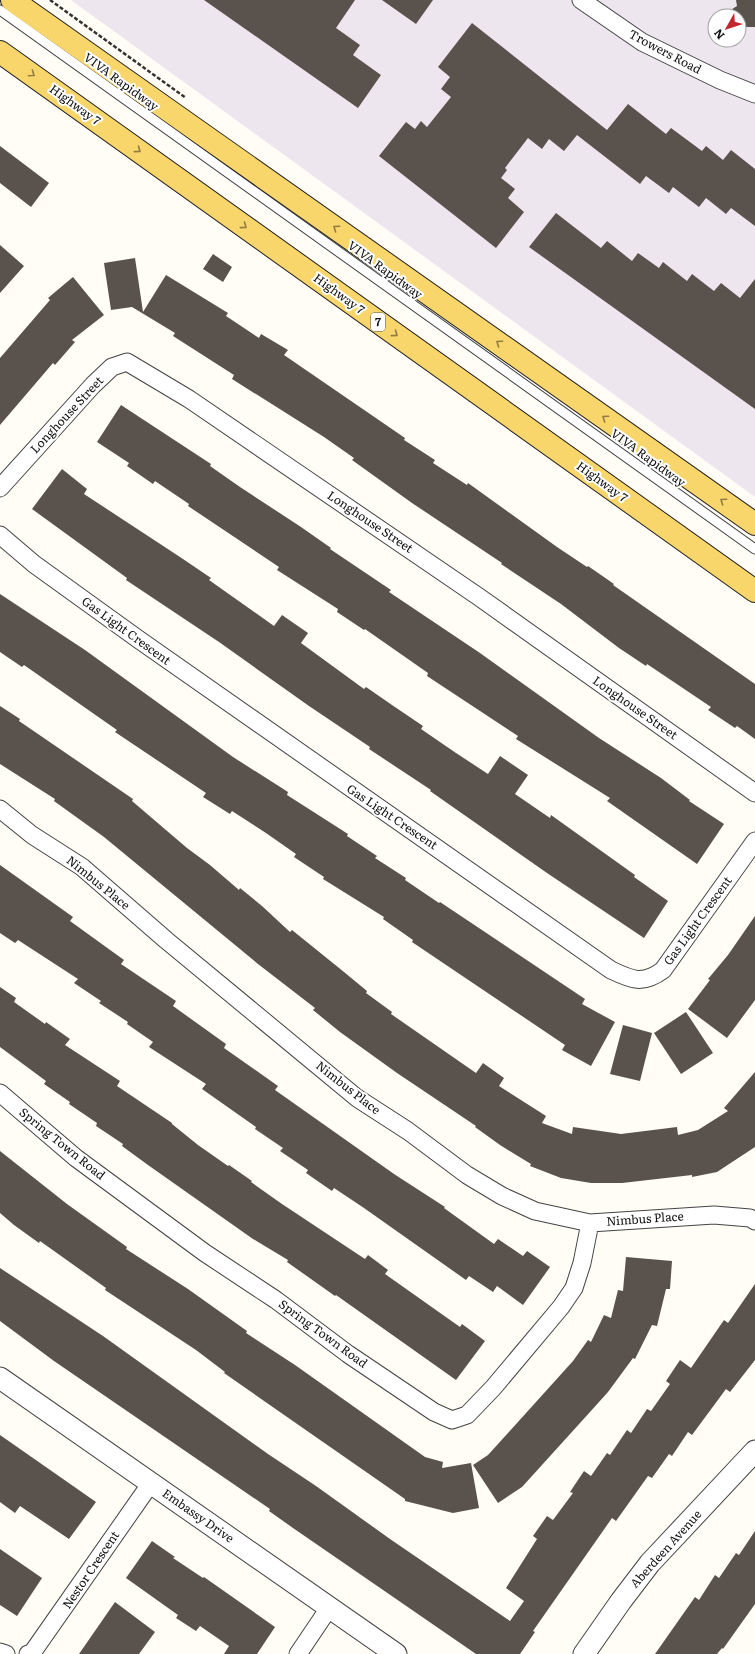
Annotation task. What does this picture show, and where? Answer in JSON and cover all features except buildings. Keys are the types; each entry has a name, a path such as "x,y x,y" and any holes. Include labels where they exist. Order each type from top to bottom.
{"main road":[{"path":"12,0 755,524"},
{"name":"Highway 7","path":"0,52 755,591"}],"street":[{"name":"Trowers Road","path":"580,0 642,42 720,80 755,94"},
{"name":"Longhouse Street","path":"0,488 93,385 112,367 127,362 190,399 479,597 755,793"},
{"name":"Gas Light Crescent","path":"0,534 34,564 138,639 611,970 631,979 651,978 663,970 755,840"},
{"name":"Nimbus Place","path":"0,809 32,835 82,867 166,940 357,1098 408,1132 467,1175 502,1196 535,1211 590,1223 714,1215 753,1217"},
{"name":"Spring Town Road","path":"0,1093 76,1158 206,1253 276,1300 348,1354 434,1412 452,1420 467,1415 561,1307 574,1288 582,1263 590,1223"},
{"name":"Embassy Drive","path":"0,1378 396,1654"},
{"name":"Aberdeen Avenue","path":"584,1654 650,1563 755,1451"},
{"name":"Nestor Crescent","path":"28,1654 32,1653 55,1623 151,1483"},
{"path":"298,1654 329,1608"},
{"path":"0,1652 6,1654"}],"lane":[{"name":"VIVA Rapidway","path":"0,10 755,549"}],"shaded area":[{"path":"71,0 755,0 755,497"}]}
